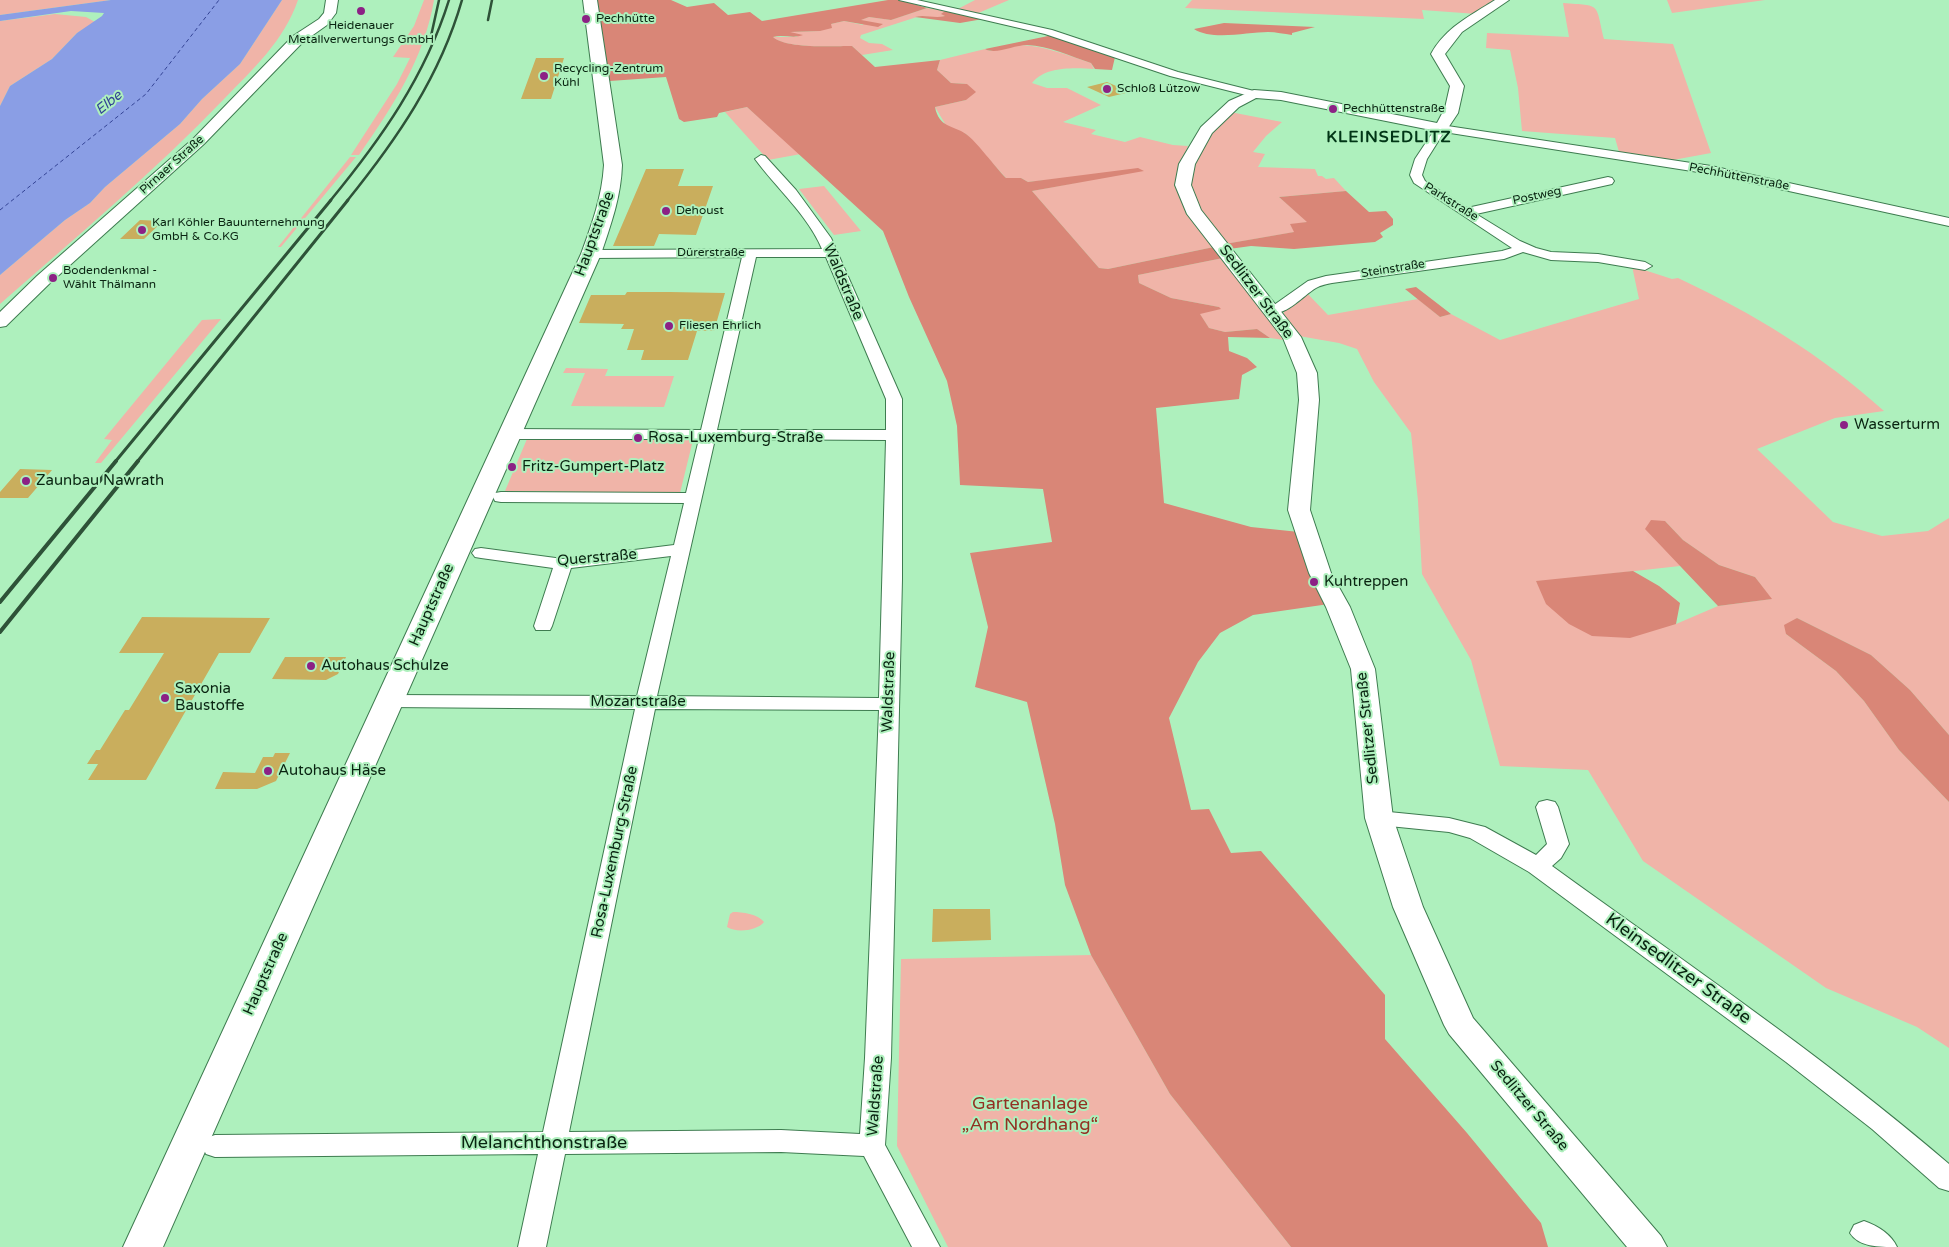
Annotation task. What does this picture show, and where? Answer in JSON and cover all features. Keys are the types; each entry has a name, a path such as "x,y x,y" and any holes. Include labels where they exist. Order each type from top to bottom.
{"main road":[{"name":"Hauptstraße","path":"144,1247 508,434 591,254 608,208 612,187 613,165 602,73 590,0"}],"street":[{"name":"Pirnaer Straße","path":"0,322 43,280 199,141 292,45 323,22 330,13 332,0"},
{"name":"Pechhüttenstraße","path":"904,0 1048,32 1146,65 1258,94 1441,128 1711,170 1949,222"},
{"name":"Parkstraße","path":"1503,0 1458,29 1442,44 1438,54 1440,61 1457,86 1453,107 1449,118 1421,160 1416,175 1426,187 1522,248 1540,254 1598,258 1645,266"},
{"name":"Sedlitzer Straße","path":"1258,94 1234,104 1206,130 1186,164 1183,185 1193,211 1292,337 1307,373 1309,400 1299,510 1320,572 1338,607 1363,669 1379,818 1408,908 1460,1025 1649,1247"},
{"name":"Waldstraße","path":"761,159 792,193 824,238 894,399 895,436 889,704 878,1058 872,1146 926,1247"},
{"name":"Postweg","path":"1466,212 1608,181"},
{"name":"Steinstraße","path":"1271,310 1279,308 1314,284 1331,279 1504,255 1522,248"},
{"name":"Rosa-Luxemburg-Straße","path":"532,1247 646,702 695,498 750,253"},
{"name":"Dürerstraße","path":"591,254 831,253"},
{"path":"508,434 895,436"},
{"path":"501,497 695,498"},
{"name":"Querstraße","path":"482,553 563,564 683,548"},
{"path":"543,626 563,564"},
{"name":"Mozartstraße","path":"388,701 889,704"},
{"path":"1537,866 1553,853 1558,844 1547,807"},
{"name":"Kleinsedlitzer Straße","path":"1379,818 1449,825 1477,832 1537,866 1795,1055 1947,1174"},
{"name":"Melanchthonstraße","path":"215,1146 781,1141 872,1146"}],"green space":[{"path":"0,0 111,0 0,15"},
{"path":"282,0 298,0 285,29 267,54 197,126 142,178 0,304 0,275 65,220 90,203 105,187 180,124 202,99 240,64"},
{"path":"424,0 434,0 423,42 415,62 395,100 359,155 351,155 397,84 410,58 393,57 414,26"},
{"path":"975,0 1009,0 976,14 954,11"},
{"path":"1192,0 1498,0 1477,14 1422,10 1424,19 1185,8"},
{"path":"1667,0 1765,0 1672,13"},
{"path":"1563,3 1595,8 1604,39 1673,44 1711,153 1673,160 1619,152 1615,138 1522,131 1518,88 1510,50 1486,48 1487,33 1569,37"},
{"path":"927,8 945,11 942,14 945,16 938,18 920,16 861,35 860,38 869,43 882,44 893,50 862,55 852,46 798,45 779,41 773,37 798,37 789,32 820,31 831,24 844,21 863,25 864,22 860,20 869,17 891,20"},
{"path":"55,14 86,17 95,22 77,33 52,59 10,86 0,106 0,21"},
{"path":"1020,45 1047,49 1091,63 1094,69 1061,69 1052,71 1038,77 1032,83 1047,88 1067,88 1101,105 1063,122 1096,130 1091,134 1125,142 1140,137 1173,145 1188,146 1179,177 1182,201 1194,222 1214,247 1108,269 1099,268 1032,191 1143,170 1028,182 1021,178 1006,178 966,134 947,127 935,107 966,100 967,84 951,83 937,70 940,60 985,49 990,51"},
{"path":"747,107 801,154 768,160 725,112"},
{"path":"1230,112 1282,122 1266,136 1253,152 1265,154 1258,167 1315,169 1318,176 1326,179 1334,178 1346,191 1279,197 1308,222 1291,225 1295,232 1225,244 1197,210 1191,196 1189,183 1195,156 1210,133"},
{"path":"350,157 356,157 281,247 278,247"},
{"path":"824,186 861,231 834,235 799,189"},
{"path":"1223,258 1284,340 1270,338 1257,329 1225,332 1209,328 1199,313 1219,307 1171,298 1139,283 1138,275"},
{"path":"1632,266 1672,279 1678,278 1706,291 1786,337 1836,372 1884,411 1835,418 1757,449 1833,522 1882,536 1928,531 1949,518 1949,735 1910,690 1871,655 1797,618 1786,634 1836,671 1864,701 1899,750 1949,802 1949,1048 1917,1027 1826,988 1643,861 1588,770 1500,766 1471,660 1422,574 1418,501 1411,433 1374,382 1357,349 1339,343 1299,336 1283,316 1284,311 1306,292 1328,315 1418,299 1440,317 1451,314 1500,340 1639,299","holes":["1665,521 1683,540 1719,565 1755,577 1771,599 1718,606 1676,624 1536,582 1680,566"]},
{"path":"221,319 101,463 95,463 112,440 104,439 202,320"},
{"path":"566,368 608,369 605,376 674,376 664,407 571,406 585,373 563,373"},
{"path":"527,439 693,440 680,493 505,491"},
{"path":"733,912 754,915 764,922 752,929 731,929 727,927 730,914"},
{"name":"Gartenanlage „Am Nordhang“","path":"1091,955 1170,1094 1291,1247 948,1247 897,1146 901,959"}],"shaded area":[{"path":"595,0 671,0 687,7 714,3 728,15 750,12 762,21 888,0 901,0 927,8 891,20 869,17 861,20 883,24 878,27 844,21 831,24 832,28 820,31 790,32 803,35 799,36 773,37 779,41 799,45 852,46 875,67 940,60 937,70 951,83 967,84 976,92 966,100 935,107 937,114 947,125 966,134 1006,178 1021,178 1028,182 1138,168 1144,171 1032,191 1099,268 1108,269 1214,247 1223,258 1138,275 1139,283 1171,298 1219,307 1221,309 1200,314 1209,328 1225,332 1257,329 1270,338 1228,337 1229,351 1247,358 1257,367 1242,375 1239,399 1156,408 1164,503 1251,527 1299,532 1329,604 1253,615 1220,633 1198,662 1169,718 1191,810 1209,809 1231,853 1261,851 1385,995 1385,1039 1467,1133 1541,1223 1548,1247 1291,1247 1170,1094 1091,955 1065,885 1055,824 1027,702 975,687 988,627 970,553 1052,542 1043,489 960,485 957,426 947,381 909,297 883,231 747,107 719,113 717,117 684,122 679,119 666,77 610,81"},
{"path":"945,11 983,19 960,23 915,17 945,16 941,14"},
{"path":"1224,23 1315,27 1292,33 1292,35 1268,32 1210,35 1194,29"},
{"path":"1053,35 1115,57 1112,70 1095,69 1091,63 1043,47 1022,45 994,51 985,49"},
{"path":"1346,191 1369,212 1386,211 1393,219 1393,225 1380,233 1383,237 1375,242 1294,249 1251,246 1229,249 1225,244 1294,232 1290,224 1307,222 1279,197"},
{"path":"1416,287 1451,314 1440,317 1405,289"},
{"path":"1651,520 1665,521 1683,540 1719,565 1755,577 1772,599 1718,606 1645,529"},
{"path":"1633,571 1659,586 1680,603 1676,624 1630,638 1592,636 1569,624 1546,604 1536,581"},
{"path":"1797,618 1871,655 1910,690 1949,735 1949,802 1899,750 1864,701 1836,671 1786,634 1784,625"}],"water":[{"name":"Elbe","path":"111,0 282,0 240,64 202,99 180,124 105,187 90,203 65,220 0,275 0,106 10,86 52,59 77,33 104,13 71,11 0,21 0,15"}],"building":[{"name":"Recycling-Zentrum Kühl","path":"536,58 564,58 551,99 521,99"},
{"name":"Schloß Lützow","path":"1107,82 1130,92 1109,97 1087,87"},
{"name":"Dehoust","path":"646,169 684,169 678,186 713,186 696,235 659,234 654,246 613,246"},
{"name":"Karl Köhler Bauunternehmung GmbH & Co.KG","path":"140,220 163,221 144,239 120,239"},
{"name":"Fliesen Ehrlich","path":"627,292 725,293 714,331 697,331 688,360 641,360 644,350 627,350 634,329 621,329 624,324 579,323 591,295 625,295"},
{"name":"Zaunbau Nawrath","path":"20,469 52,470 28,498 0,498 0,492"},
{"name":"Saxonia Baustoffe","path":"142,617 270,618 250,653 219,653 146,780 88,780 98,764 87,764 96,750 100,750 125,710 129,710 164,653 119,653"},
{"name":"Autohaus Schulze","path":"285,657 346,657 338,674 326,680 272,679"},
{"name":"Autohaus Häse","path":"275,753 290,753 276,781 257,789 215,789 223,772 255,773 263,757 273,757"},
{"path":"933,909 990,909 991,940 932,942"}],"ferry route":[{"path":"0,210 146,94 219,0"}],"railway":[{"path":"431,36 439,0"},
{"path":"330,201 367,154 400,106 427,55 449,0"},
{"path":"347,201 383,154 415,106 442,55 462,0"},
{"path":"488,20 492,0"},
{"path":"115,462 331,200"},
{"path":"137,462 348,200"},
{"path":"0,602 116,461"},
{"path":"0,632 138,461"}],"place":[{"name":"Heidenauer Metallverwertungs GmbH","path":"361,11"},
{"name":"Pechhütte","path":"586,19"},
{"name":"Recycling-Zentrum Kühl","path":"544,76"},
{"name":"Schloß Lützow","path":"1107,89"},
{"name":"Pechhüttenstraße","path":"1333,109"},
{"name":"Dehoust","path":"666,211"},
{"name":"Karl Köhler Bauunternehmung GmbH & Co.KG","path":"142,230"},
{"name":"Bodendenkmal - Wählt Thälmann","path":"53,278"},
{"name":"Fliesen Ehrlich","path":"669,326"},
{"name":"Wasserturm","path":"1844,425"},
{"name":"Rosa-Luxemburg-Straße","path":"638,438"},
{"name":"Fritz-Gumpert-Platz","path":"512,467"},
{"name":"Zaunbau Nawrath","path":"26,481"},
{"name":"Kuhtreppen","path":"1314,582"},
{"name":"Autohaus Schulze","path":"311,666"},
{"name":"Saxonia Baustoffe","path":"165,698"},
{"name":"Autohaus Häse","path":"268,771"}],"district":[{"name":"KLEINSEDLITZ","path":"1389,138"}]}
